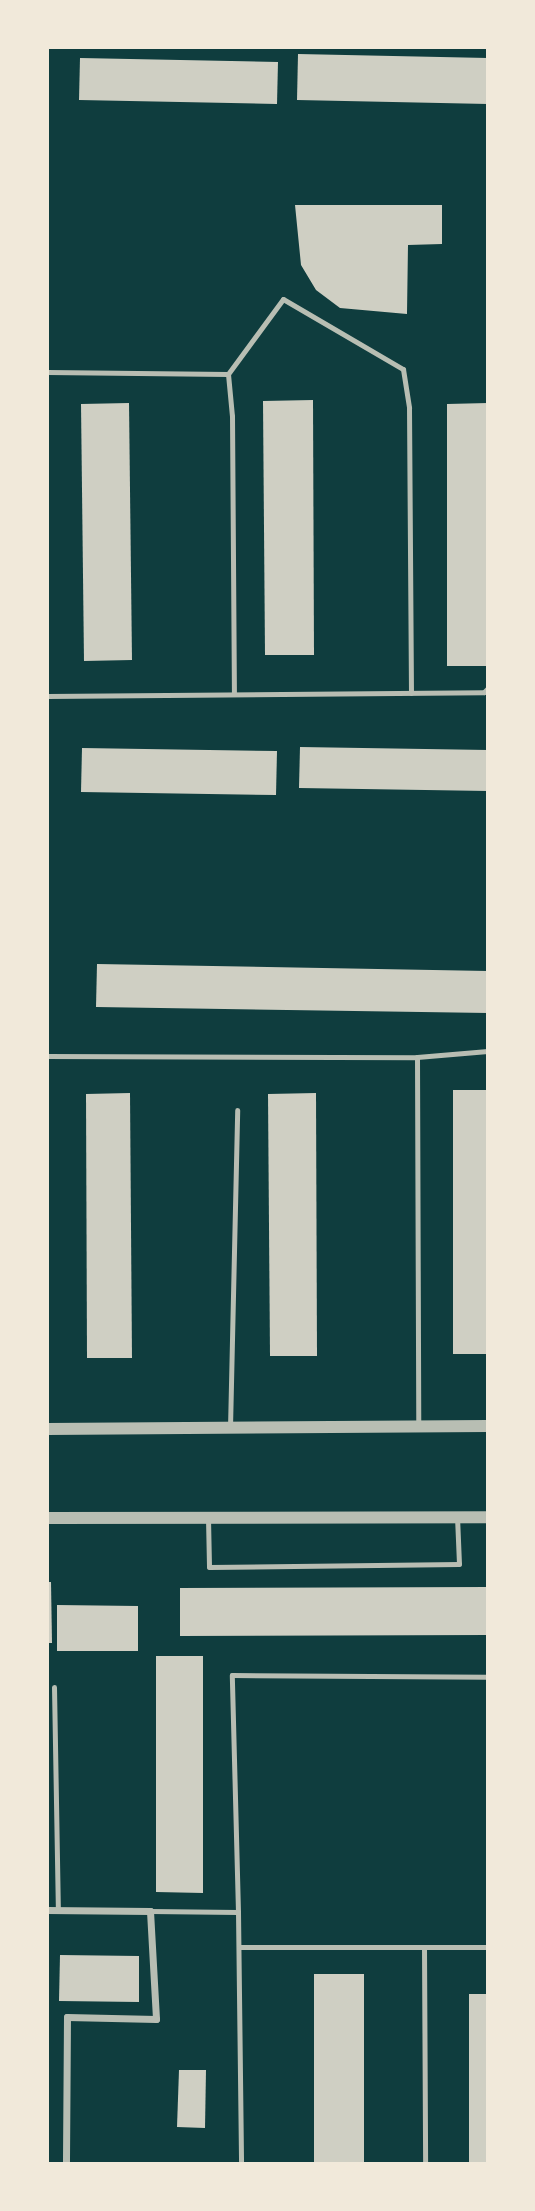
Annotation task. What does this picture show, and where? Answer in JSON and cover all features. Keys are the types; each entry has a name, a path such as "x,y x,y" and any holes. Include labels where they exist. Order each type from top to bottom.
{"street":[{"path":"47,1429 488,1426"},
{"path":"47,1518 488,1517"},
{"path":"47,1910 150,1911 156,2019 67,2017 66,2164"}],"lane":[{"path":"234,694 232,416 228,374 283,299 403,369 409,408 411,692"},
{"path":"47,372 228,374"},
{"path":"47,696 487,691"},
{"path":"47,1056 417,1057 488,1051"},
{"path":"417,1057 418,1426"},
{"path":"230,1428 237,1110"},
{"path":"208,1518 209,1567 459,1564 457,1517"},
{"path":"241,2164 240,1947 232,1675 488,1677"},
{"path":"54,1687 58,1910"},
{"path":"150,1911 238,1912"},
{"path":"240,1947 488,1947"},
{"path":"424,1947 425,2164"}],"building":[{"path":"298,54 488,58 488,104 297,100"},
{"path":"80,58 278,62 277,104 79,100"},
{"path":"295,205 442,205 442,244 408,245 407,314 340,308 316,290 301,265"},
{"path":"313,400 314,655 265,655 263,401"},
{"path":"129,403 132,660 84,661 81,404"},
{"path":"488,403 488,666 447,666 447,404"},
{"path":"300,747 488,750 488,791 299,788"},
{"path":"82,748 277,751 276,795 81,792"},
{"path":"97,964 488,971 488,1013 96,1007"},
{"path":"453,1090 488,1090 488,1354 453,1354"},
{"path":"130,1093 132,1358 87,1358 86,1094"},
{"path":"316,1093 317,1356 270,1356 268,1094"},
{"path":"47,1582 51,1582 52,1643 47,1643"},
{"path":"488,1587 488,1635 180,1636 180,1588"},
{"path":"57,1605 138,1606 138,1651 57,1651"},
{"path":"156,1656 203,1656 203,1893 156,1892"},
{"path":"60,1955 139,1956 139,2002 59,2001"},
{"path":"314,1974 364,1974 364,2164 314,2164"},
{"path":"469,1994 488,1994 488,2164 469,2164"},
{"path":"179,2070 206,2070 205,2128 177,2127"}]}
